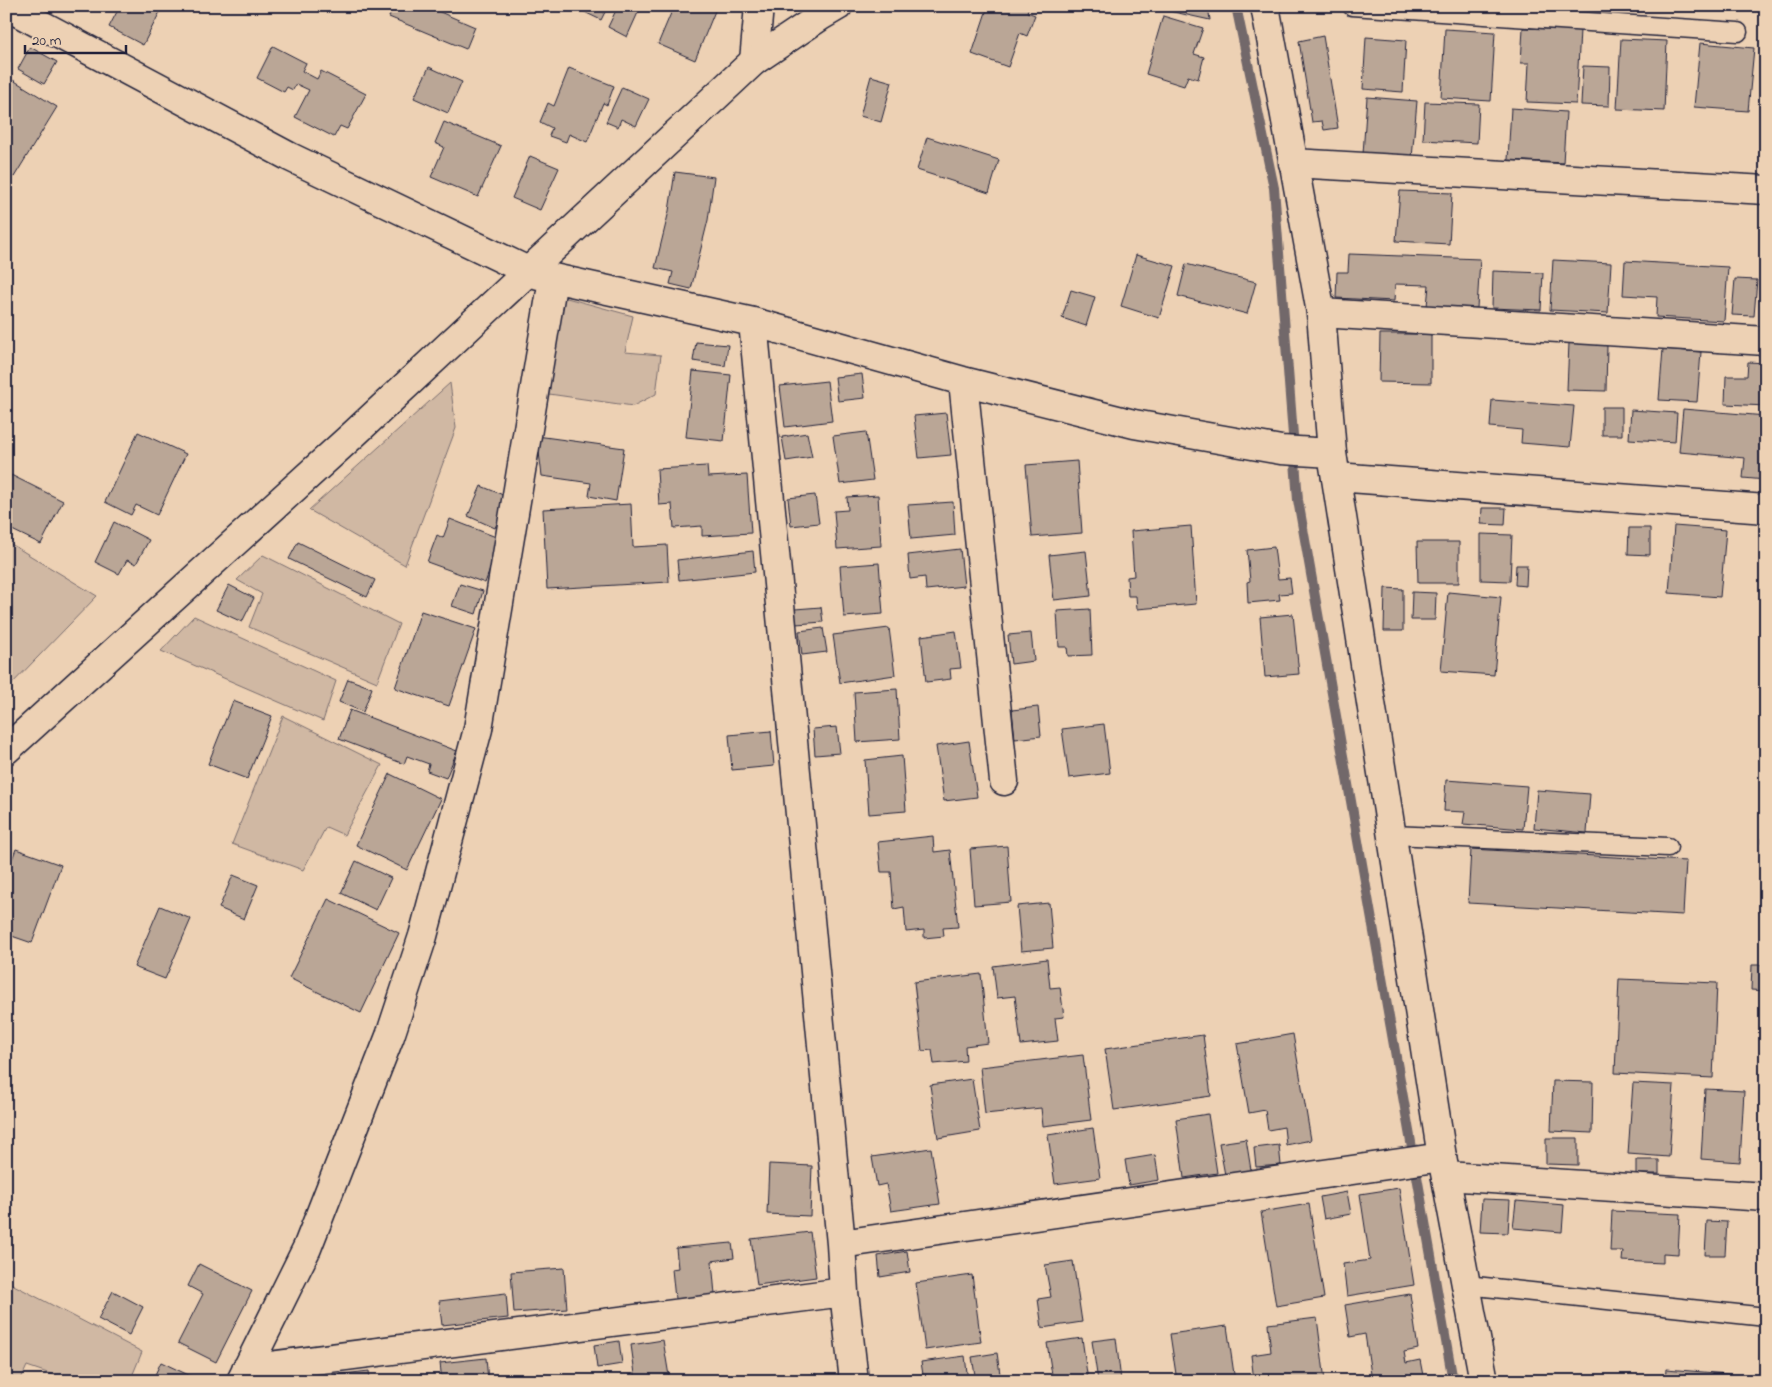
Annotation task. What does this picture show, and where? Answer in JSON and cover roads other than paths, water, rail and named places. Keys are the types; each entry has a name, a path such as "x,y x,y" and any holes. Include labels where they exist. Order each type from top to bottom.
{"street":[{"path":"6,6 39,14 290,157 540,275 753,322 964,381 1134,424 1281,450 1326,461 1766,509"},
{"path":"754,61 759,6"},
{"path":"6,750 362,426 540,275 754,61 838,6"},
{"path":"1265,6 1321,314 1326,461 1392,835 1429,1164 1466,1285 1484,1381"},
{"path":"1293,163 1766,190"},
{"path":"244,1375 307,1248 390,1036 423,936 478,730 540,275"},
{"path":"1321,314 1766,341"},
{"path":"753,322 844,1292 854,1381"},
{"path":"964,381 1004,781"},
{"path":"841,1244 1429,1164 1766,1197"},
{"path":"244,1375 844,1292"}],"lane":[{"path":"1352,6 1738,32"},
{"path":"1392,835 1668,847"},
{"path":"1466,1285 1766,1317"}],"waterway":[{"path":"1236,6 1274,188 1298,500 1453,1381"}]}
